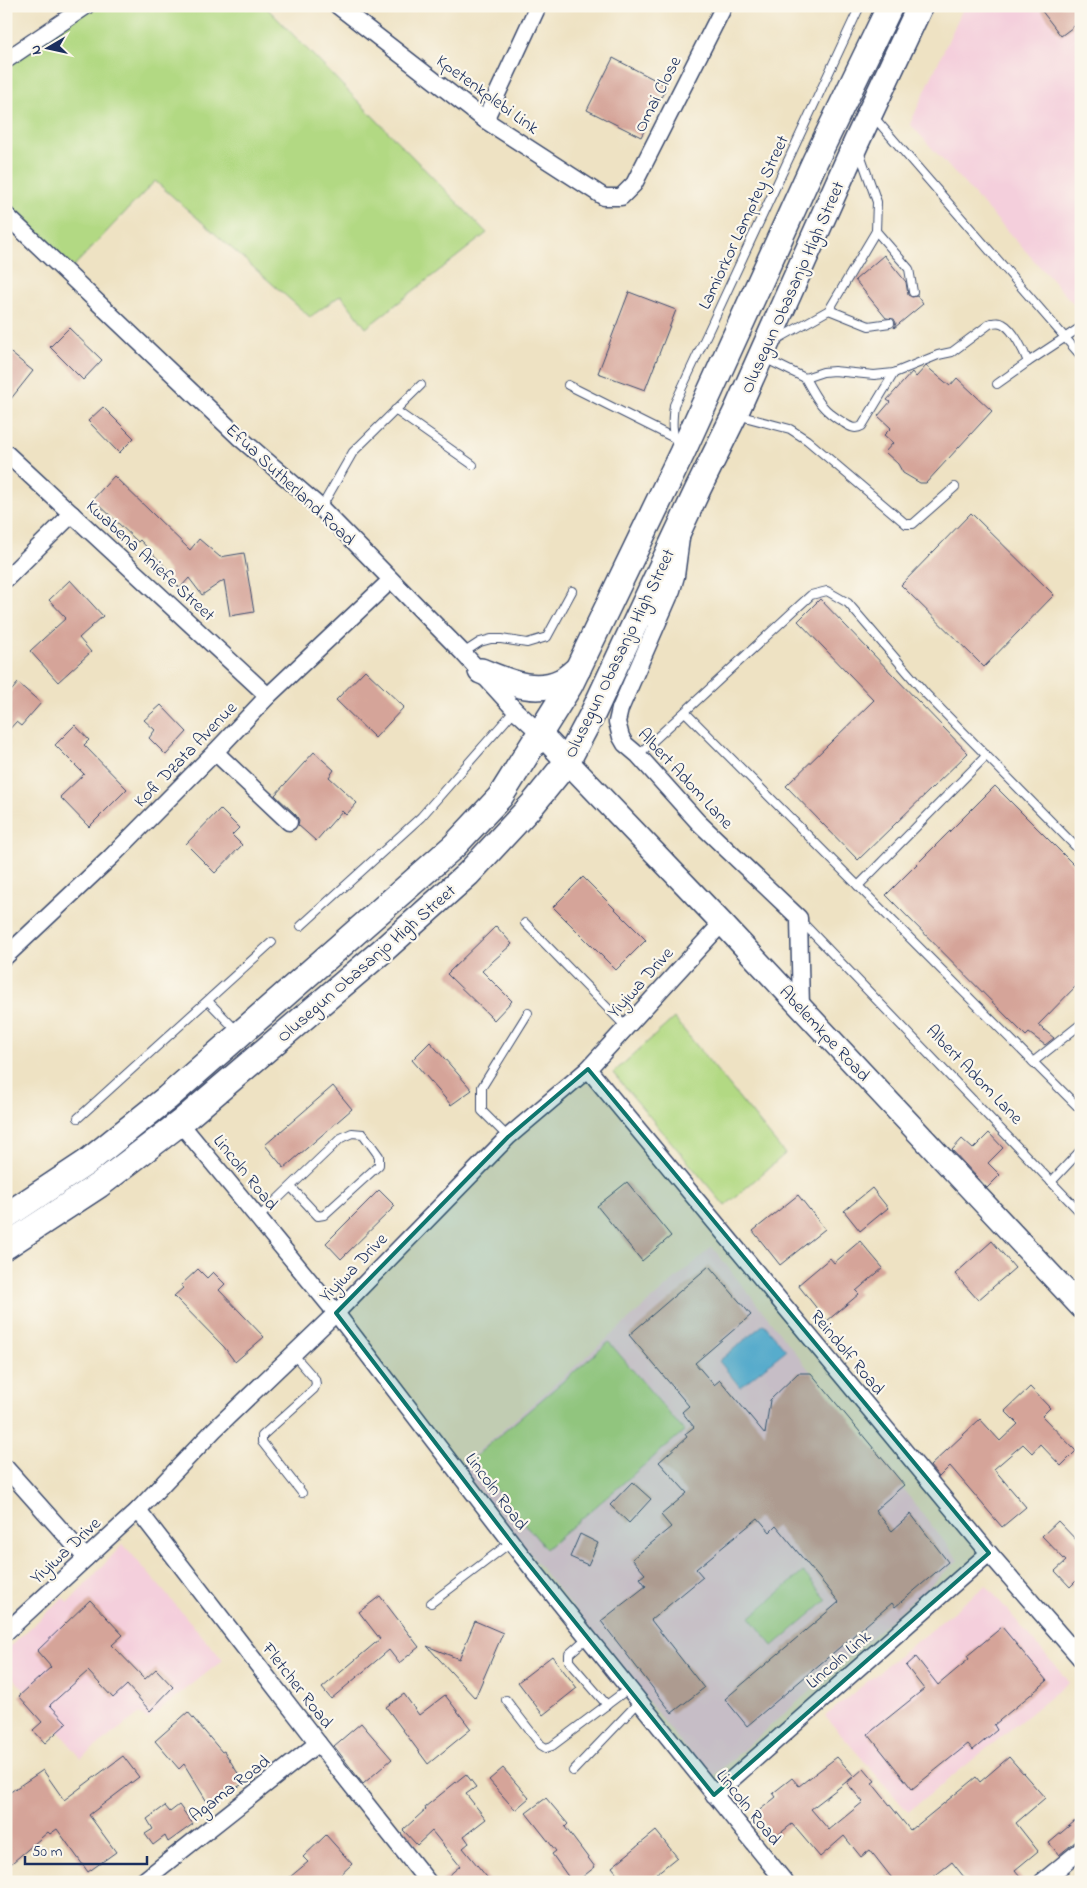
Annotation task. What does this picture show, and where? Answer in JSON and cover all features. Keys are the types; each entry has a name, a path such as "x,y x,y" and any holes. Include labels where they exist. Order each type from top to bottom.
{"main road":[{"name":"Olusegun Obasanjo High Street","path":"6,1216 86,1164 240,1034 454,846 500,796 570,686 678,446 890,6"},
{"name":"Olusegun Obasanjo High Street","path":"6,1246 99,1185 180,1123 382,951 468,874 533,804 567,762 594,713 735,414 920,6"},
{"path":"481,671 523,687 562,681 578,668"}],"street":[{"path":"6,60 86,6"},
{"name":"Kpetenkplebi Link","path":"338,6 485,120 604,197 621,197"},
{"path":"485,120 538,6"},
{"name":"Omai Close","path":"621,197 634,184 724,6"},
{"name":"Efua Sutherland Road","path":"6,215 240,438 321,508 481,671 515,710 567,762"},
{"name":"Kwabena Aniefe Street","path":"6,453 268,696"},
{"path":"6,579 72,514"},
{"name":"Albert Adom Lane","path":"682,524 676,576 672,590 652,632 618,716 617,722 621,737 625,744 638,755 698,822 799,918"},
{"name":"Kofi Dzata Avenue","path":"6,956 111,857 268,696 391,580"},
{"path":"215,752 289,822"},
{"name":"Abelemkpe Road","path":"567,762 722,923 1081,1307"},
{"path":"799,918 801,1008"},
{"name":"Yiyiwa Drive","path":"6,1632 138,1510 214,1430 336,1313 508,1137 588,1069 722,923"},
{"name":"Reindolf Road","path":"588,1069 989,1553 1081,1659"},
{"name":"Lincoln Road","path":"180,1123 336,1313 511,1542 785,1882"},
{"path":"6,1468 86,1558"},
{"name":"Fletcher Road","path":"138,1510 318,1744 428,1882"},
{"name":"Lincoln Link","path":"714,1795 989,1553"},
{"name":"Agama Road","path":"142,1882 318,1744"},
{"path":"1042,1882 1081,1850"}],"lane":[{"name":"Lamiorkor Lamptey Street","path":"678,446 672,427 674,406 860,6"},
{"path":"870,113 1081,356"},
{"path":"856,144 876,202 876,231 829,310 763,351 806,378 820,404 829,414 850,428 862,426 894,373"},
{"path":"876,231 910,269 913,292"},
{"path":"829,310 869,326 890,323"},
{"path":"806,378 823,372 834,371 874,375 894,373 938,355 952,352 990,323 998,322 1005,324 1023,348 1028,362"},
{"path":"996,384 1081,327"},
{"path":"568,384 678,446"},
{"path":"321,508 353,452 421,385"},
{"path":"395,410 473,465"},
{"path":"735,414 790,428 807,440 906,524 913,524 955,487"},
{"path":"463,653 480,642 492,639 527,643 547,636 572,591"},
{"path":"638,755 811,595 828,591 848,603 926,694 1081,852"},
{"path":"301,926 421,817 515,710"},
{"path":"685,712 1081,1110"},
{"path":"858,886 986,756"},
{"name":"Albert Adom Lane","path":"799,918 1081,1213"},
{"path":"525,923 626,1027"},
{"path":"78,1118 272,942"},
{"path":"208,1001 240,1034"},
{"path":"508,1137 482,1111 482,1088 528,1013"},
{"path":"1033,1062 1081,1024"},
{"path":"258,1218 340,1138 352,1133 363,1134 379,1156 379,1166 324,1215 318,1216 313,1212 291,1187"},
{"path":"1051,1182 1081,1150"},
{"path":"294,1354 315,1379 316,1384 314,1389 262,1436 262,1442 302,1493"},
{"path":"431,1603 511,1542"},
{"path":"587,1638 569,1654 570,1661 607,1704"},
{"path":"506,1700 541,1745 546,1748 552,1746 628,1688"},
{"path":"573,1771 639,1702"}],"highlighted area":[{"path":"588,1069 989,1553 714,1795 522,1556 336,1313 508,1137"}],"shaded area":[{"path":"964,6 1081,6 1081,312 910,124"},
{"path":"712,1247 959,1560 710,1779 460,1467"},
{"path":"123,1544 223,1660 147,1720 140,1713 81,1758 6,1669 6,1650 63,1598 68,1603"},
{"path":"986,1585 1069,1682 908,1812 825,1716"}],"green space":[{"path":"90,6 265,6 487,233 366,328 341,295 310,317 155,181 73,267 6,203 6,66"},
{"path":"674,1018 785,1154 725,1206 613,1073"},
{"path":"609,1342 684,1431 546,1549 471,1460"},
{"path":"803,1572 827,1600 773,1646 750,1617"}],"water":[{"path":"764,1324 786,1350 740,1387 719,1361"}],"building":[{"path":"1038,6 1072,6 1081,18 1081,21 1061,36"},
{"path":"613,58 667,86 641,137 587,110"},
{"path":"884,255 906,282 908,295 912,297 917,296 923,304 894,328 896,323 894,319 886,318 855,280"},
{"path":"629,292 676,310 645,390 598,373"},
{"path":"69,328 102,360 83,380 50,347"},
{"path":"6,349 33,371 6,405"},
{"path":"926,366 950,386 957,378 992,411 926,483 920,483 903,473 898,464 885,452 893,443 884,435 891,428 878,416 890,402 887,400 912,372 916,377"},
{"path":"103,407 134,438 119,453 88,421"},
{"path":"114,476 190,550 199,539 220,557 244,553 254,612 230,616 224,580 202,595 189,578 180,588 167,576 170,572 140,540 138,542 93,499"},
{"path":"971,513 1054,595 984,667 901,585"},
{"path":"70,580 103,616 79,638 91,652 58,682 30,651 66,618 49,600"},
{"path":"820,599 968,753 858,860 786,786 874,700 798,621"},
{"path":"365,670 404,707 375,738 336,700"},
{"path":"18,683 41,703 21,726 16,722 6,733 6,697"},
{"path":"161,705 187,732 166,755 149,738 155,730 144,720"},
{"path":"75,725 89,740 84,745 127,789 89,827 60,797 84,774 55,745"},
{"path":"314,752 334,770 329,777 357,803 346,815 342,811 316,841 298,825 299,820 296,815 275,795"},
{"path":"995,786 1081,872 1081,981 1038,1025 1054,1038 1045,1045 1029,1033 1026,1036 886,895"},
{"path":"220,809 239,828 232,835 242,845 215,873 186,844"},
{"path":"583,877 646,940 616,970 553,907"},
{"path":"496,926 512,944 482,971 512,1001 494,1020 447,974"},
{"path":"430,1042 472,1090 451,1105 412,1060"},
{"path":"333,1086 352,1109 284,1168 265,1145"},
{"path":"989,1133 1003,1148 988,1163 1000,1175 987,1188 952,1150 962,1139 973,1149"},
{"path":"627,1182 671,1236 642,1261 597,1206"},
{"path":"872,1188 888,1208 860,1231 844,1211"},
{"path":"379,1190 395,1206 341,1259 326,1243"},
{"path":"798,1195 825,1229 780,1265 753,1231"},
{"path":"860,1241 883,1268 856,1291 859,1294 827,1321 798,1285 830,1258 834,1263"},
{"path":"992,1241 1015,1268 978,1300 955,1274"},
{"path":"709,1266 751,1315 695,1363 714,1385 720,1380 765,1434 770,1400 798,1373 811,1373 904,1485 875,1510 892,1531 911,1514 948,1562 895,1607 892,1603 747,1726 725,1699 839,1602 776,1526 770,1532 758,1518 696,1569 703,1577 651,1620 704,1688 672,1713 601,1621 646,1586 640,1578 645,1574 632,1559 671,1527 661,1515 687,1493 659,1462 687,1437 685,1434 694,1427 682,1412 689,1406 629,1335"},
{"path":"198,1269 207,1278 213,1272 225,1284 219,1290 264,1337 235,1362 224,1347 174,1296 183,1288 181,1285"},
{"path":"1030,1387 1050,1408 1042,1416 1076,1451 1061,1466 1040,1444 1032,1453 1023,1444 994,1469 1026,1507 1002,1527 950,1466 939,1477 930,1466 980,1419 1000,1441 1018,1424 1005,1411"},
{"path":"632,1482 651,1499 629,1523 610,1505"},
{"path":"1058,1521 1081,1545 1081,1576 1070,1587 1055,1571 1066,1561 1042,1536"},
{"path":"580,1534 598,1543 588,1565 570,1557"},
{"path":"380,1596 419,1647 399,1663 389,1650 331,1699 322,1688 380,1639 359,1612"},
{"path":"90,1600 123,1635 112,1645 145,1679 156,1669 173,1687 150,1711 127,1685 113,1698 88,1671 50,1705 67,1723 45,1743 33,1730 42,1722 19,1696 51,1667 37,1651"},
{"path":"475,1621 503,1633 475,1698 427,1646 459,1659"},
{"path":"1002,1627 1047,1681 994,1725 997,1730 973,1750 968,1744 912,1789 868,1734 924,1689 906,1666 916,1657 938,1685 969,1659 967,1656"},
{"path":"552,1656 577,1688 543,1715 518,1682"},
{"path":"404,1694 419,1715 445,1695 471,1729 428,1764 386,1707"},
{"path":"188,1712 222,1752 224,1751 244,1783 209,1805 184,1764 179,1769 155,1741"},
{"path":"361,1723 392,1759 363,1784 334,1746"},
{"path":"123,1756 139,1777 89,1815 116,1852 88,1872 57,1829 50,1834 48,1832 6,1868 6,1795 43,1770 64,1800"},
{"path":"837,1757 854,1776 811,1809 829,1830 863,1802 847,1783 864,1768 875,1781 872,1783 910,1830 976,1777 980,1782 1009,1757 1045,1798 1016,1823 1038,1851 1015,1870 1025,1882 968,1882 952,1862 927,1882 895,1882 870,1850 861,1857 844,1836 820,1857 792,1824 774,1838 756,1813 776,1797 773,1793 792,1778 799,1786"},
{"path":"503,1768 529,1798 515,1810 489,1780"},
{"path":"466,1774 476,1787 466,1794 486,1819 464,1836 469,1843 463,1848 491,1882 441,1882 460,1866 432,1831 417,1845 403,1830 426,1809 425,1807"},
{"path":"546,1798 568,1824 565,1827 595,1867 576,1882 572,1882 552,1854 556,1851 526,1813"},
{"path":"179,1805 193,1824 168,1842 165,1836 153,1845 145,1834 153,1829 147,1819 165,1806 170,1812"},
{"path":"1075,1821 1081,1828 1081,1837 1059,1855 1049,1843"},
{"path":"656,1831 677,1857 646,1882 624,1882 612,1867"},
{"path":"326,1835 352,1864 333,1882 284,1882 308,1862 303,1857"}]}
